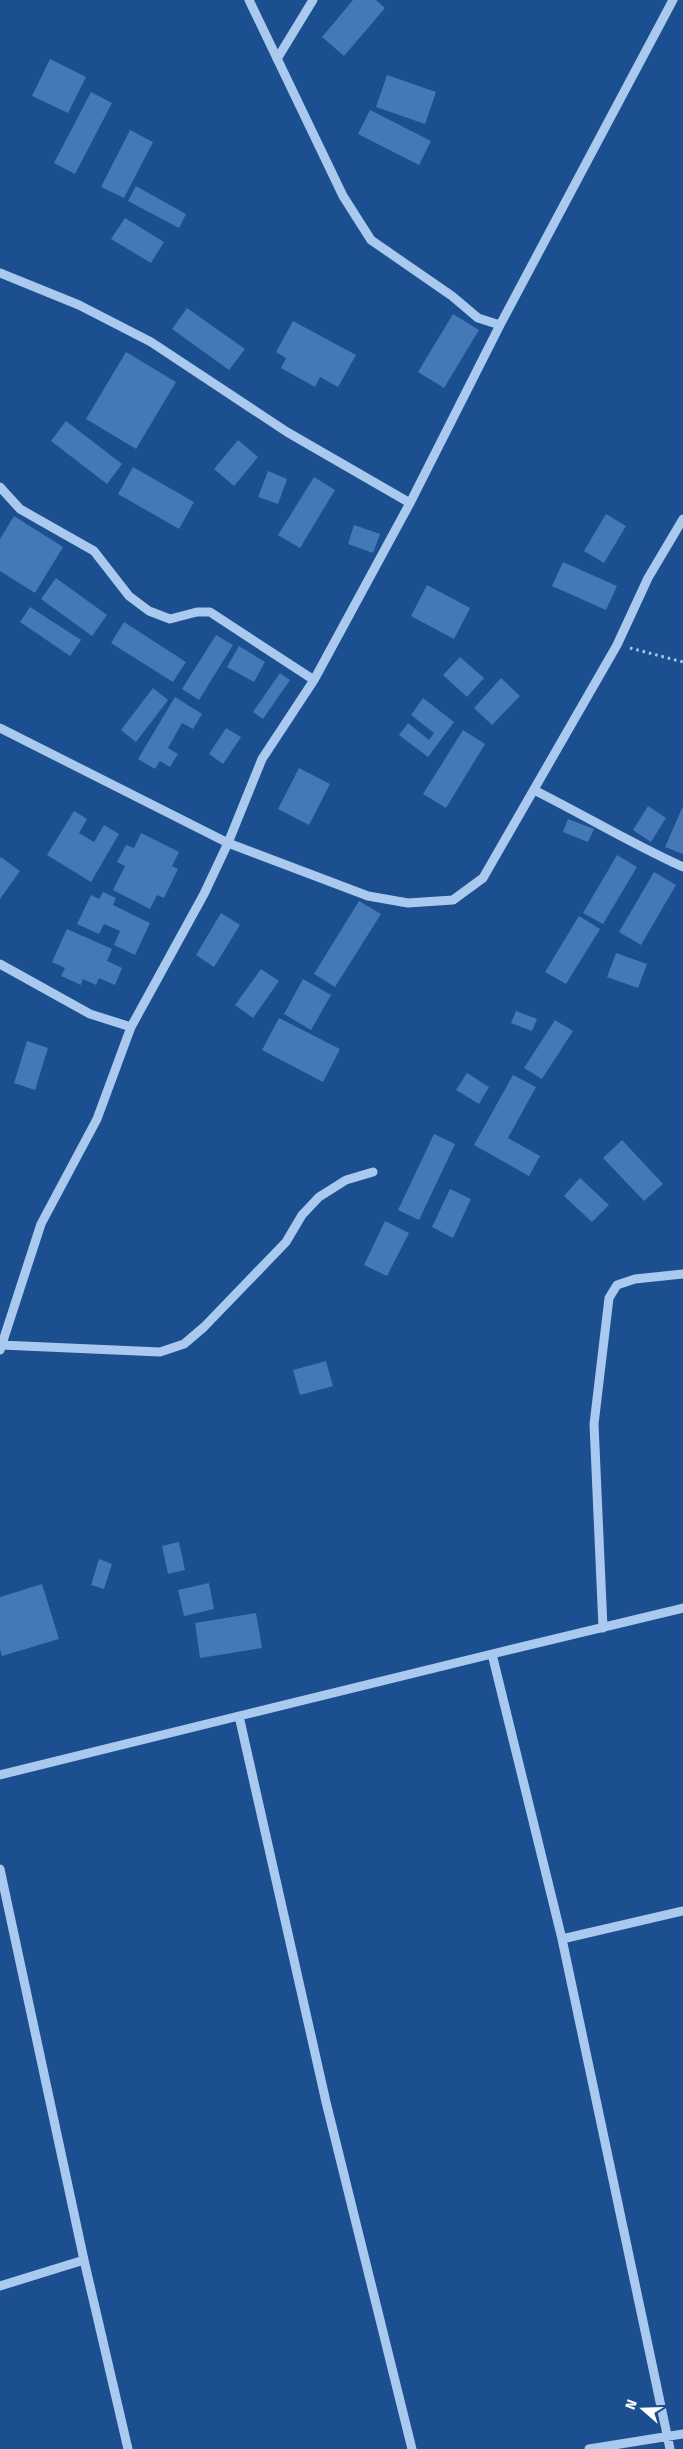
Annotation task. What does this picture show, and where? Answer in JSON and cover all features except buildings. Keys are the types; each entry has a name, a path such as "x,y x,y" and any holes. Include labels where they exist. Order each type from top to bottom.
{"street":[{"path":"249,0 343,196 371,240 452,296 478,318 500,325"},
{"path":"277,59 313,0"},
{"path":"373,1172 346,1180 319,1197 302,1215 286,1242 184,1344 160,1352 1,1348 41,1224 97,1119 131,1027 204,894 228,843 262,759 314,680 410,503 500,325 672,0"},
{"path":"0,274 79,304 151,342 288,432 410,503"},
{"path":"1,492 20,509 94,552 129,596 149,611 170,619 197,612 210,612 314,680"},
{"path":"0,728 228,843 368,896 408,904 453,900 483,878 617,645 648,578 683,519"},
{"path":"534,790 584,815 642,848 683,867"},
{"path":"0,964 90,1014 131,1027"},
{"path":"603,1628 594,1424 609,1298 617,1285 634,1279 683,1274"},
{"path":"0,1775 683,1608"},
{"path":"492,1654 562,1939 642,2309 670,2449"},
{"path":"239,1716 326,2102 412,2449"},
{"path":"0,1869 84,2260 128,2449"},
{"path":"562,1939 683,1911"},
{"path":"0,2286 84,2260"},
{"path":"588,2449 683,2434"}],"path":[{"path":"617,645 683,662"}]}
